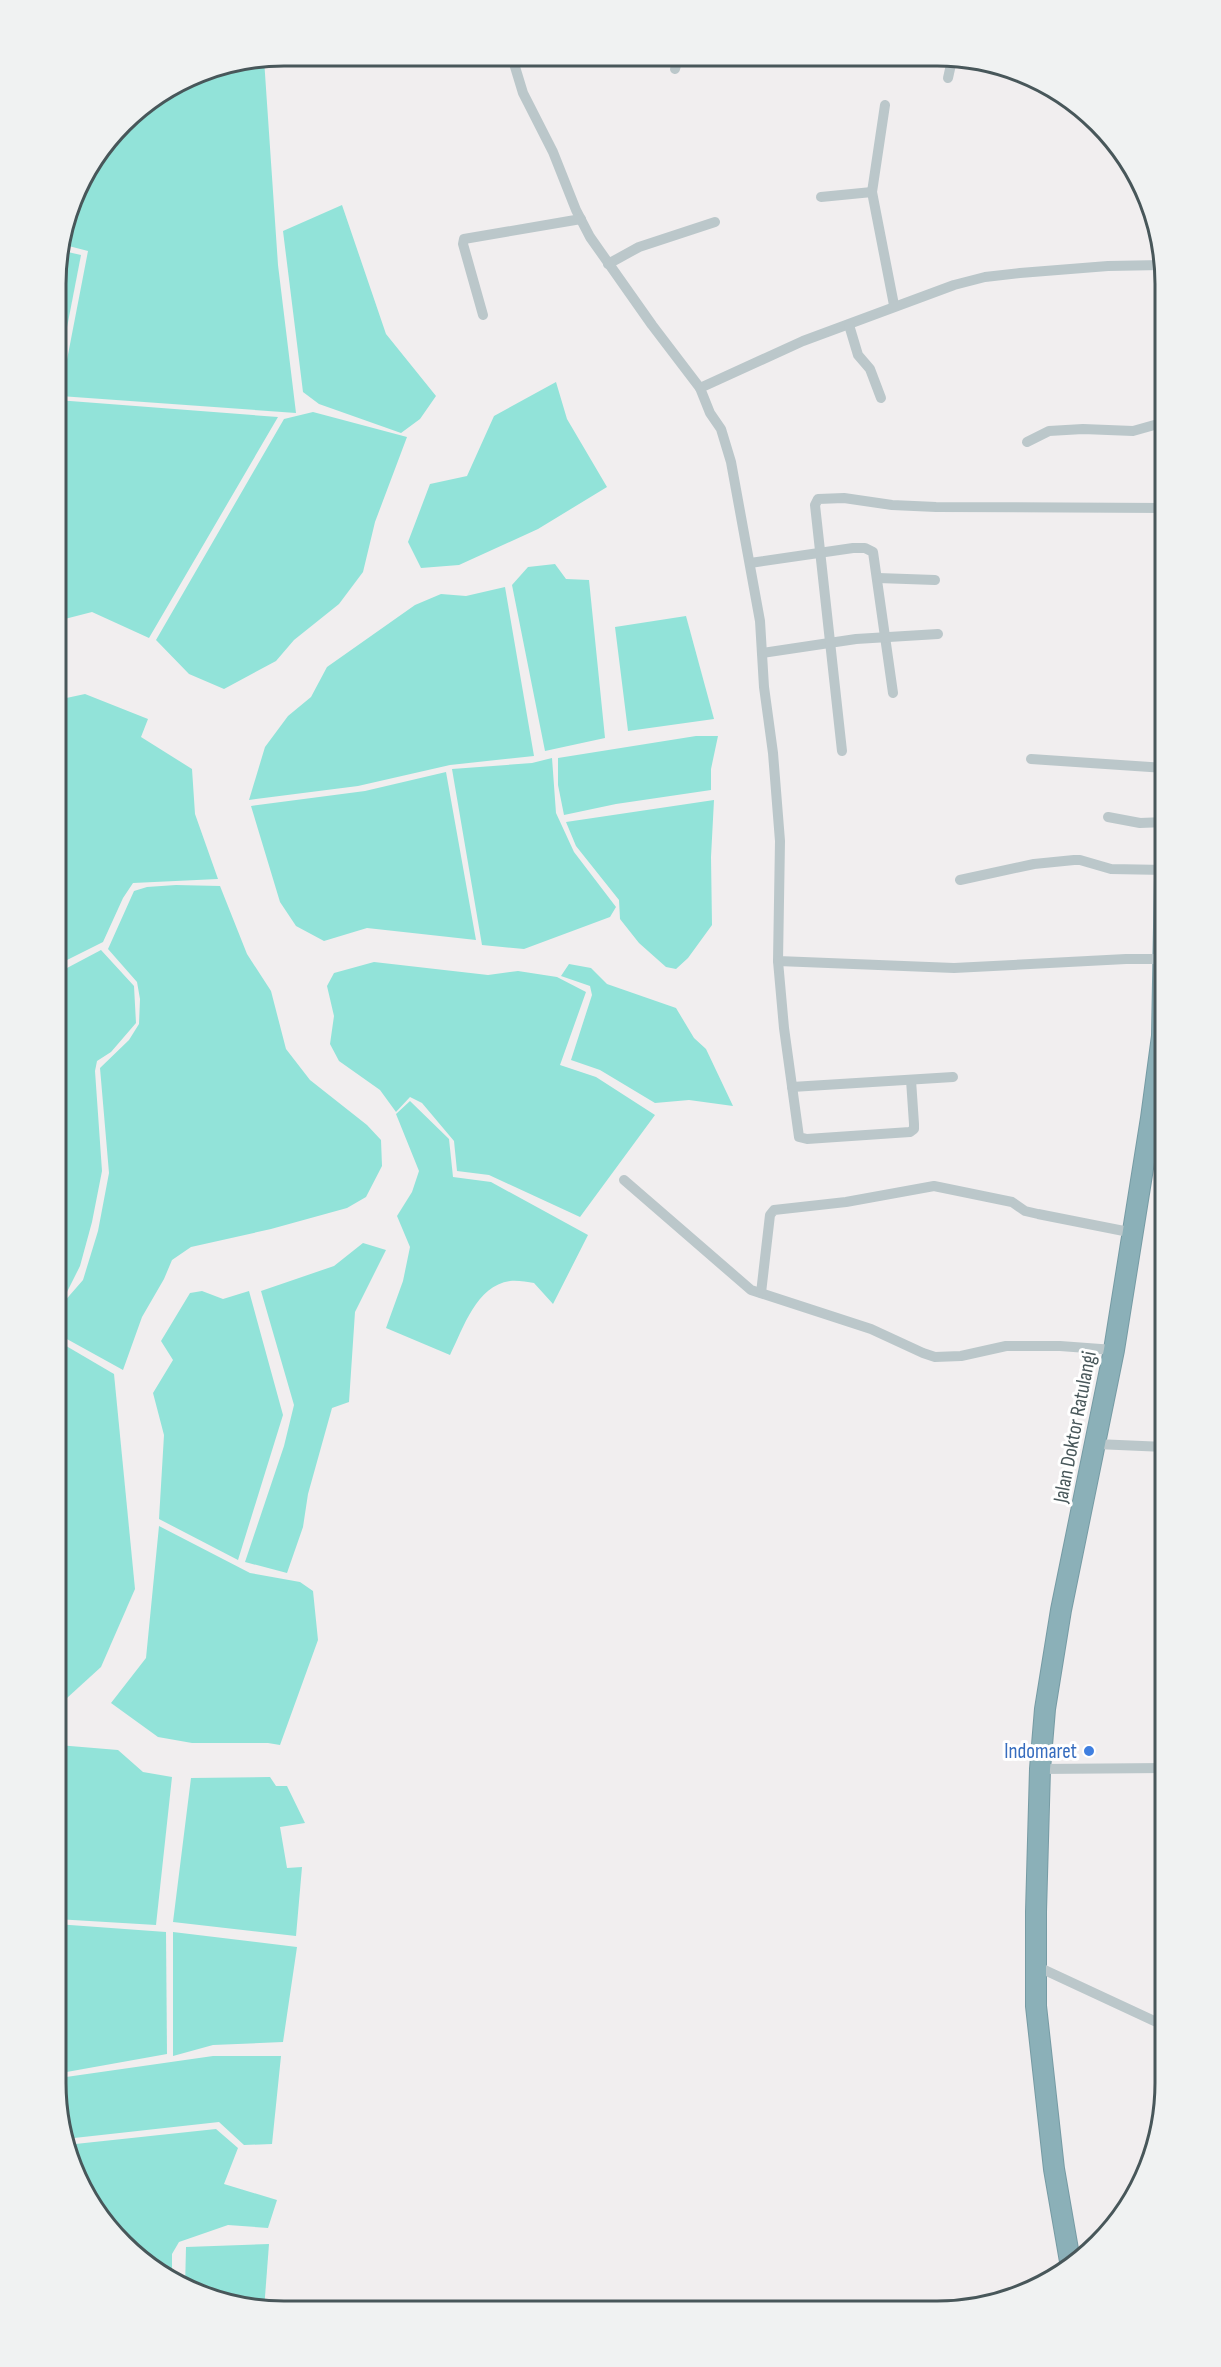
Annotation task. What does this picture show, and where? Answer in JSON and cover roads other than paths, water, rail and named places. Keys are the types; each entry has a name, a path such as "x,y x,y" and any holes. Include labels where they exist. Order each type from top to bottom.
{"highway":[{"name":"Jalan Doktor Ratulangi","path":"1069,2257 1054,2169 1036,1998 1040,1769 1045,1709 1061,1610 1114,1350 1155,1095"}],"street":[{"path":"515,66 523,93 553,153 581,219 608,264 700,388 726,444 760,621 764,687 777,788 780,841 778,961 799,1137 807,1139 852,1137 905,1133 914,1129 910,1080"},
{"path":"948,78 951,66"},
{"path":"885,105 872,192 894,306"},
{"path":"821,197 872,192"},
{"path":"483,315 463,244 464,238 581,219"},
{"path":"608,264 639,247 715,222"},
{"path":"700,388 803,341 894,306 985,277 1108,266 1154,265"},
{"path":"849,325 858,356 870,369 881,398"},
{"path":"1027,442 1049,431 1064,429 1133,431 1155,425"},
{"path":"842,751 815,505 822,498 936,507 1155,508"},
{"path":"750,563 854,548 870,550 875,556 893,693"},
{"path":"878,578 935,580"},
{"path":"762,653 829,642 886,636 938,634"},
{"path":"1031,759 1155,767"},
{"path":"1107,817 1140,823 1155,821"},
{"path":"960,880 1034,864 1074,860 1111,870 1155,872"},
{"path":"778,961 954,968 1155,959"},
{"path":"792,1087 953,1077"},
{"path":"624,1180 751,1290 871,1329 935,1357 961,1356 1006,1346 1060,1346 1114,1350"},
{"path":"760,1293 770,1215 774,1210 846,1202 934,1186 1012,1202 1025,1211 1134,1233"},
{"path":"1096,1444 1155,1447"},
{"path":"1040,1769 1155,1768"},
{"path":"1036,1966 1155,2021"}],"water":[{"path":"265,67 278,265 296,413 66,396 66,365 88,251 69,246 73,227 88,187 120,140 151,111 187,88 227,73"},
{"path":"342,205 386,334 436,396 420,419 401,433 319,404 303,392 283,231"},
{"path":"68,252 81,255 66,332 66,270"},
{"path":"556,382 567,419 607,487 538,529 459,565 421,568 408,542 430,484 467,476 494,416"},
{"path":"66,401 278,417 149,638 92,612 66,619"},
{"path":"313,412 407,437 375,522 363,572 339,604 294,640 276,661 224,689 189,674 156,640 284,419"},
{"path":"555,564 566,579 589,580 605,738 545,751 512,585 528,567"},
{"path":"505,587 534,756 450,765 358,786 249,800 265,747 288,716 311,697 327,667 415,605 441,594 466,596"},
{"path":"686,616 714,719 628,731 615,627"},
{"path":"85,694 148,719 141,737 192,769 195,814 218,879 133,883 123,898 103,942 66,960 66,698"},
{"path":"696,736 718,736 711,769 711,790 616,804 564,815 558,785 558,758"},
{"path":"552,758 556,813 574,852 616,907 610,917 524,949 482,945 452,769 532,763"},
{"path":"446,772 476,940 367,928 324,941 296,926 280,902 251,806 365,791"},
{"path":"714,800 711,857 712,925 688,958 676,969 666,967 639,943 620,919 619,900 576,846 566,822"},
{"path":"220,886 247,954 271,991 286,1049 310,1080 367,1125 381,1140 382,1166 366,1197 347,1208 271,1229 191,1247 172,1260 142,1317 123,1370 66,1339 66,1300 83,1280 98,1231 109,1173 100,1068 129,1040 139,1024 140,999 137,982 108,949 134,891 147,887"},
{"path":"101,950 134,986 136,1023 111,1052 97,1061 95,1071 102,1171 80,1266 66,1293 66,968"},
{"path":"374,962 488,975 518,971 557,977 586,992 560,1065 596,1077 655,1115 580,1217 489,1175 457,1171 454,1141 422,1103 410,1097 396,1112 380,1090 339,1061 330,1044 334,1016 327,986 334,973"},
{"path":"569,964 591,968 607,984 676,1008 694,1038 706,1049 733,1106 689,1100 655,1103 600,1070 571,1060 592,995 590,986 561,976"},
{"path":"410,1101 449,1139 453,1177 491,1182 588,1235 553,1304 534,1283 513,1281 498,1284 488,1291 472,1309 450,1355 386,1328 403,1281 410,1247 397,1216 412,1192 419,1171 396,1114"},
{"path":"363,1243 386,1250 355,1312 349,1402 332,1408 308,1494 303,1527 287,1573 245,1562 284,1446 294,1405 261,1291 334,1266"},
{"path":"202,1291 223,1299 249,1291 283,1415 238,1560 159,1519 164,1435 153,1393 173,1360 161,1341 190,1293"},
{"path":"66,1346 114,1374 135,1589 101,1667 66,1699"},
{"path":"159,1526 250,1573 300,1582 313,1591 318,1640 280,1745 192,1743 158,1737 111,1703 146,1658"},
{"path":"66,1746 118,1750 143,1772 172,1777 156,1925 66,1920"},
{"path":"270,1777 276,1786 287,1786 305,1823 280,1827 287,1868 302,1867 296,1936 173,1922 191,1778"},
{"path":"66,1925 166,1932 167,2054 66,2072"},
{"path":"173,1932 297,1947 283,2042 213,2045 173,2056"},
{"path":"213,2056 281,2056 272,2144 244,2145 219,2122 73,2138 66,2097 66,2077"},
{"path":"216,2129 238,2148 224,2184 277,2200 268,2228 228,2225 179,2242 172,2254 172,2270 140,2247 111,2216 88,2180 75,2144"},
{"path":"269,2244 265,2300 227,2294 185,2278 186,2247"}],"place":[{"name":"Indomaret","path":"1089,1751"}]}
